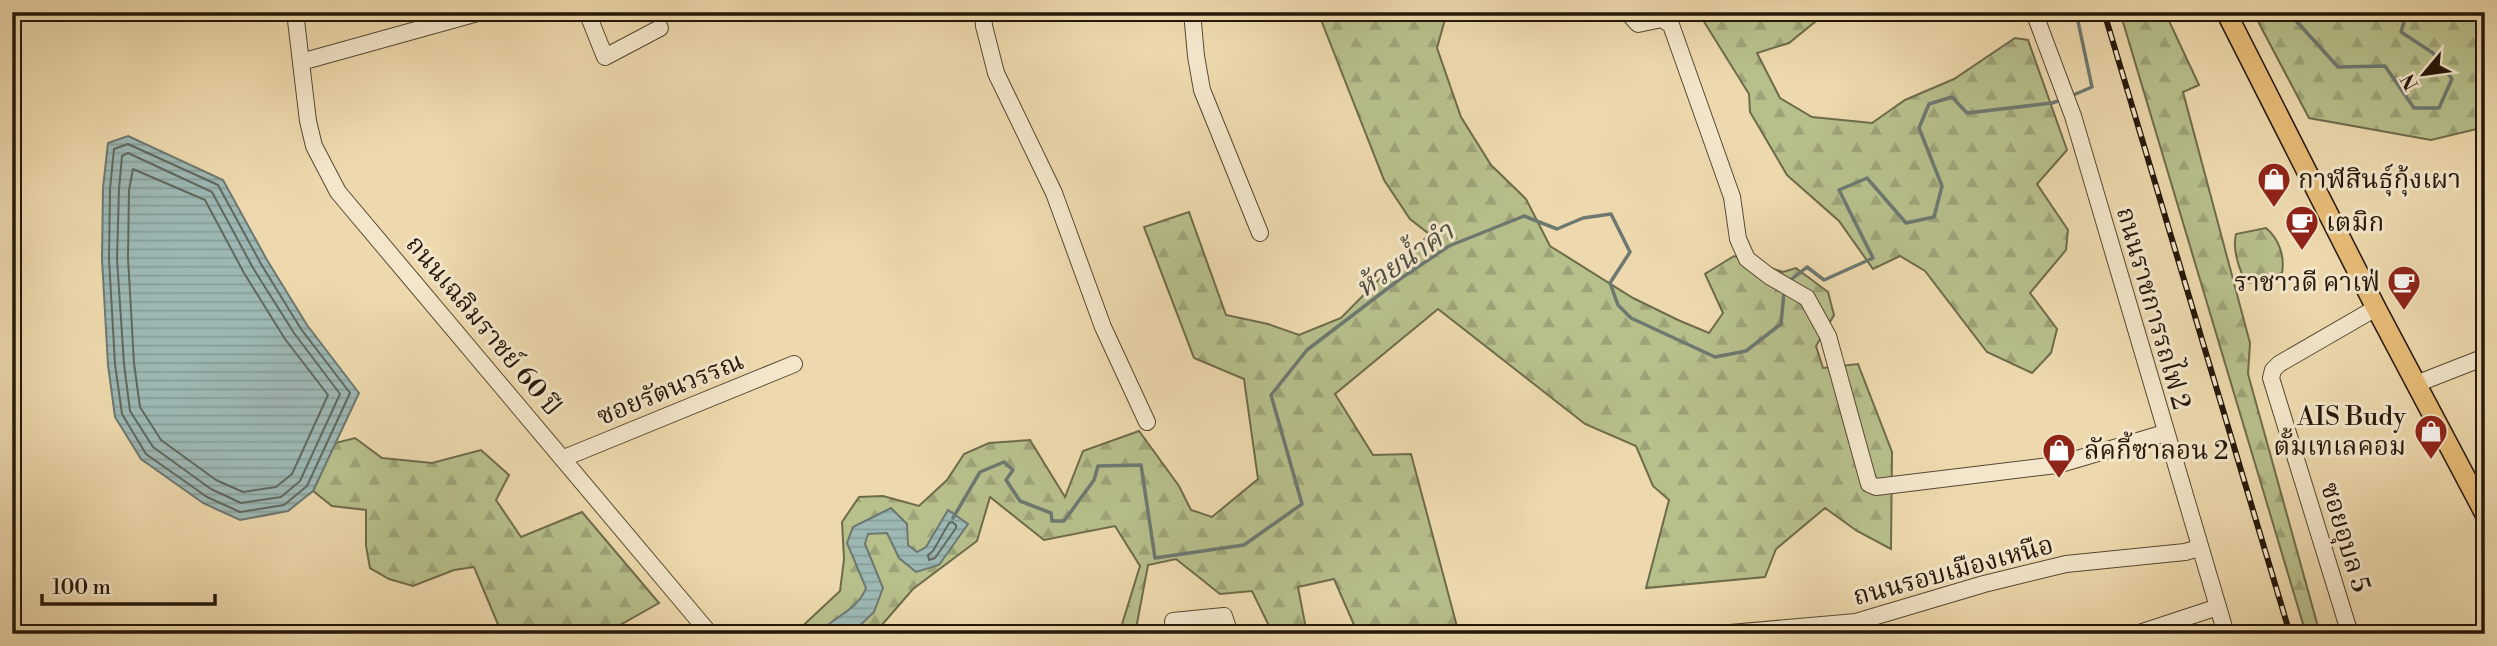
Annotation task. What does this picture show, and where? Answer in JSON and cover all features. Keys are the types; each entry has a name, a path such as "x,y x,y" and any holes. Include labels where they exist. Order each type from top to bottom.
{"main road":[{"path":"2226,12 2376,308 2485,514"}],"street":[{"name":"ถนนเฉลิมราชย์ 60 ปี","path":"295,12 308,121 314,146 338,192 564,457 710,634"},
{"path":"301,62 481,12"},
{"path":"587,12 605,57 660,28"},
{"path":"983,12 996,73 1054,193 1103,327 1147,422"},
{"path":"1192,12 1202,90 1260,233"},
{"path":"1571,12 1614,12"},
{"path":"1620,12 1629,14 1638,24 1662,19 1671,25 1732,197 1738,239 1747,259 1769,276 1807,298 1828,336 1869,484 1876,487 2057,465 2165,433"},
{"name":"ถนนราชการรถไฟ 2","path":"2034,12 2073,116 2226,634"},
{"name":"ซอยอุบล 5","path":"2350,634 2271,378 2273,370 2279,364 2376,308"},
{"path":"2416,384 2485,357"},
{"name":"ซอยรัตนวรรณ","path":"564,457 794,364"},
{"name":"ถนนรอบเมืองเหนือ","path":"1719,634 1856,622 1984,584 2066,564 2185,552 2199,548"},
{"path":"2136,634 2218,607"},
{"path":"1173,627 1224,616 1230,634"}],"green space":[{"path":"1318,12 1447,12 1437,48 1461,117 1491,165 1526,199 1550,246 1633,298 1709,333 1723,313 1705,274 1734,256 1783,272 1796,268 1828,292 1834,315 1816,346 1823,368 1858,364 1892,452 1891,549 1857,531 1825,508 1776,549 1765,577 1646,588 1669,500 1653,486 1636,446 1585,424 1438,309 1335,394 1373,455 1411,454 1459,634 1358,634 1334,579 1298,587 1307,634 1273,634 1252,591 1220,594 1176,559 1148,565 1135,634 1119,634 1140,566 1115,526 1044,540 990,497 977,541 913,589 874,634 794,634 840,591 844,559 842,522 859,497 883,496 919,506 947,480 964,454 989,443 1030,440 1065,497 1083,451 1139,431 1179,486 1191,510 1212,517 1258,479 1244,379 1194,358 1144,227 1189,212 1226,315 1268,324 1299,335 1341,318 1402,256 1417,248 1429,234 1410,219 1384,180"},
{"path":"1698,12 1827,12 1789,43 1757,53 1780,98 1812,117 1872,123 1905,100 1954,79 2015,38 2028,40 2067,150 2037,184 2068,230 2066,250 2030,293 2057,329 2051,353 2032,373 1987,352 1925,271 1900,256 1873,269 1839,221 1787,175 1750,112 1749,94"},
{"path":"2120,12 2171,12 2169,21 2199,85 2183,92 2250,343 2248,374 2320,634 2306,634"},
{"path":"2253,12 2485,12 2485,127 2431,140 2309,118"},
{"path":"2266,228 2280,248 2282,273 2250,283 2245,281 2238,265 2236,234"},
{"path":"355,438 382,458 432,463 481,450 509,475 496,500 521,537 582,512 659,603 604,634 502,634 474,567 454,570 413,586 389,579 370,568 366,546 366,510 332,506 313,491 335,443"}],"water":[{"path":"128,136 223,180 307,325 359,393 313,491 288,511 240,520 203,503 141,459 115,417 108,365 102,259 103,188 108,143"},
{"path":"891,508 907,524 908,545 917,552 926,547 948,510 968,524 939,565 916,572 899,558 887,533 868,534 865,544 883,588 874,612 851,634 818,634 851,608 866,588 847,543 853,527"}],"waterway":[{"name":"ห้วยน้ำคำ","path":"2071,96 2092,87 2076,12"},
{"name":"ห้วยน้ำคำ","path":"2288,12 2338,67 2385,66 2414,108 2439,108 2452,79 2433,53 2401,32 2407,12"},
{"name":"ห้วยน้ำคำ","path":"2459,12 2485,18"},
{"name":"ห้วยน้ำคำ","path":"1788,282 1807,267 1824,280 1873,258 1839,190 1867,178 1906,223 1934,217 1942,186 1919,128 1929,104 1952,97 1967,113 2061,100"},
{"name":"ห้วยน้ำคำ","path":"953,518 980,472 1004,462 1013,470 1006,480 1020,501 1051,513 1052,521 1064,521 1094,480 1098,466 1141,465 1155,558 1244,545 1302,504 1271,395 1307,350 1400,279 1449,246 1524,216 1557,229 1583,218 1611,214 1630,252 1610,283 1618,305 1631,318 1715,357 1746,351 1781,324 1784,292"}],"railway":[{"path":"2104,12 2290,634"}],"place":[{"name":"กาฬสินธุ์กุ้งเผา","path":"2274,209"},
{"name":"เตมิก","path":"2302,252"},
{"name":"ราชาวดี คาเฟ่","path":"2404,312"},
{"name":"AIS Budy ตั้มเทเลคอม","path":"2431,461"},
{"name":"ลัคกี้ซาลอน 2","path":"2059,480"}]}
